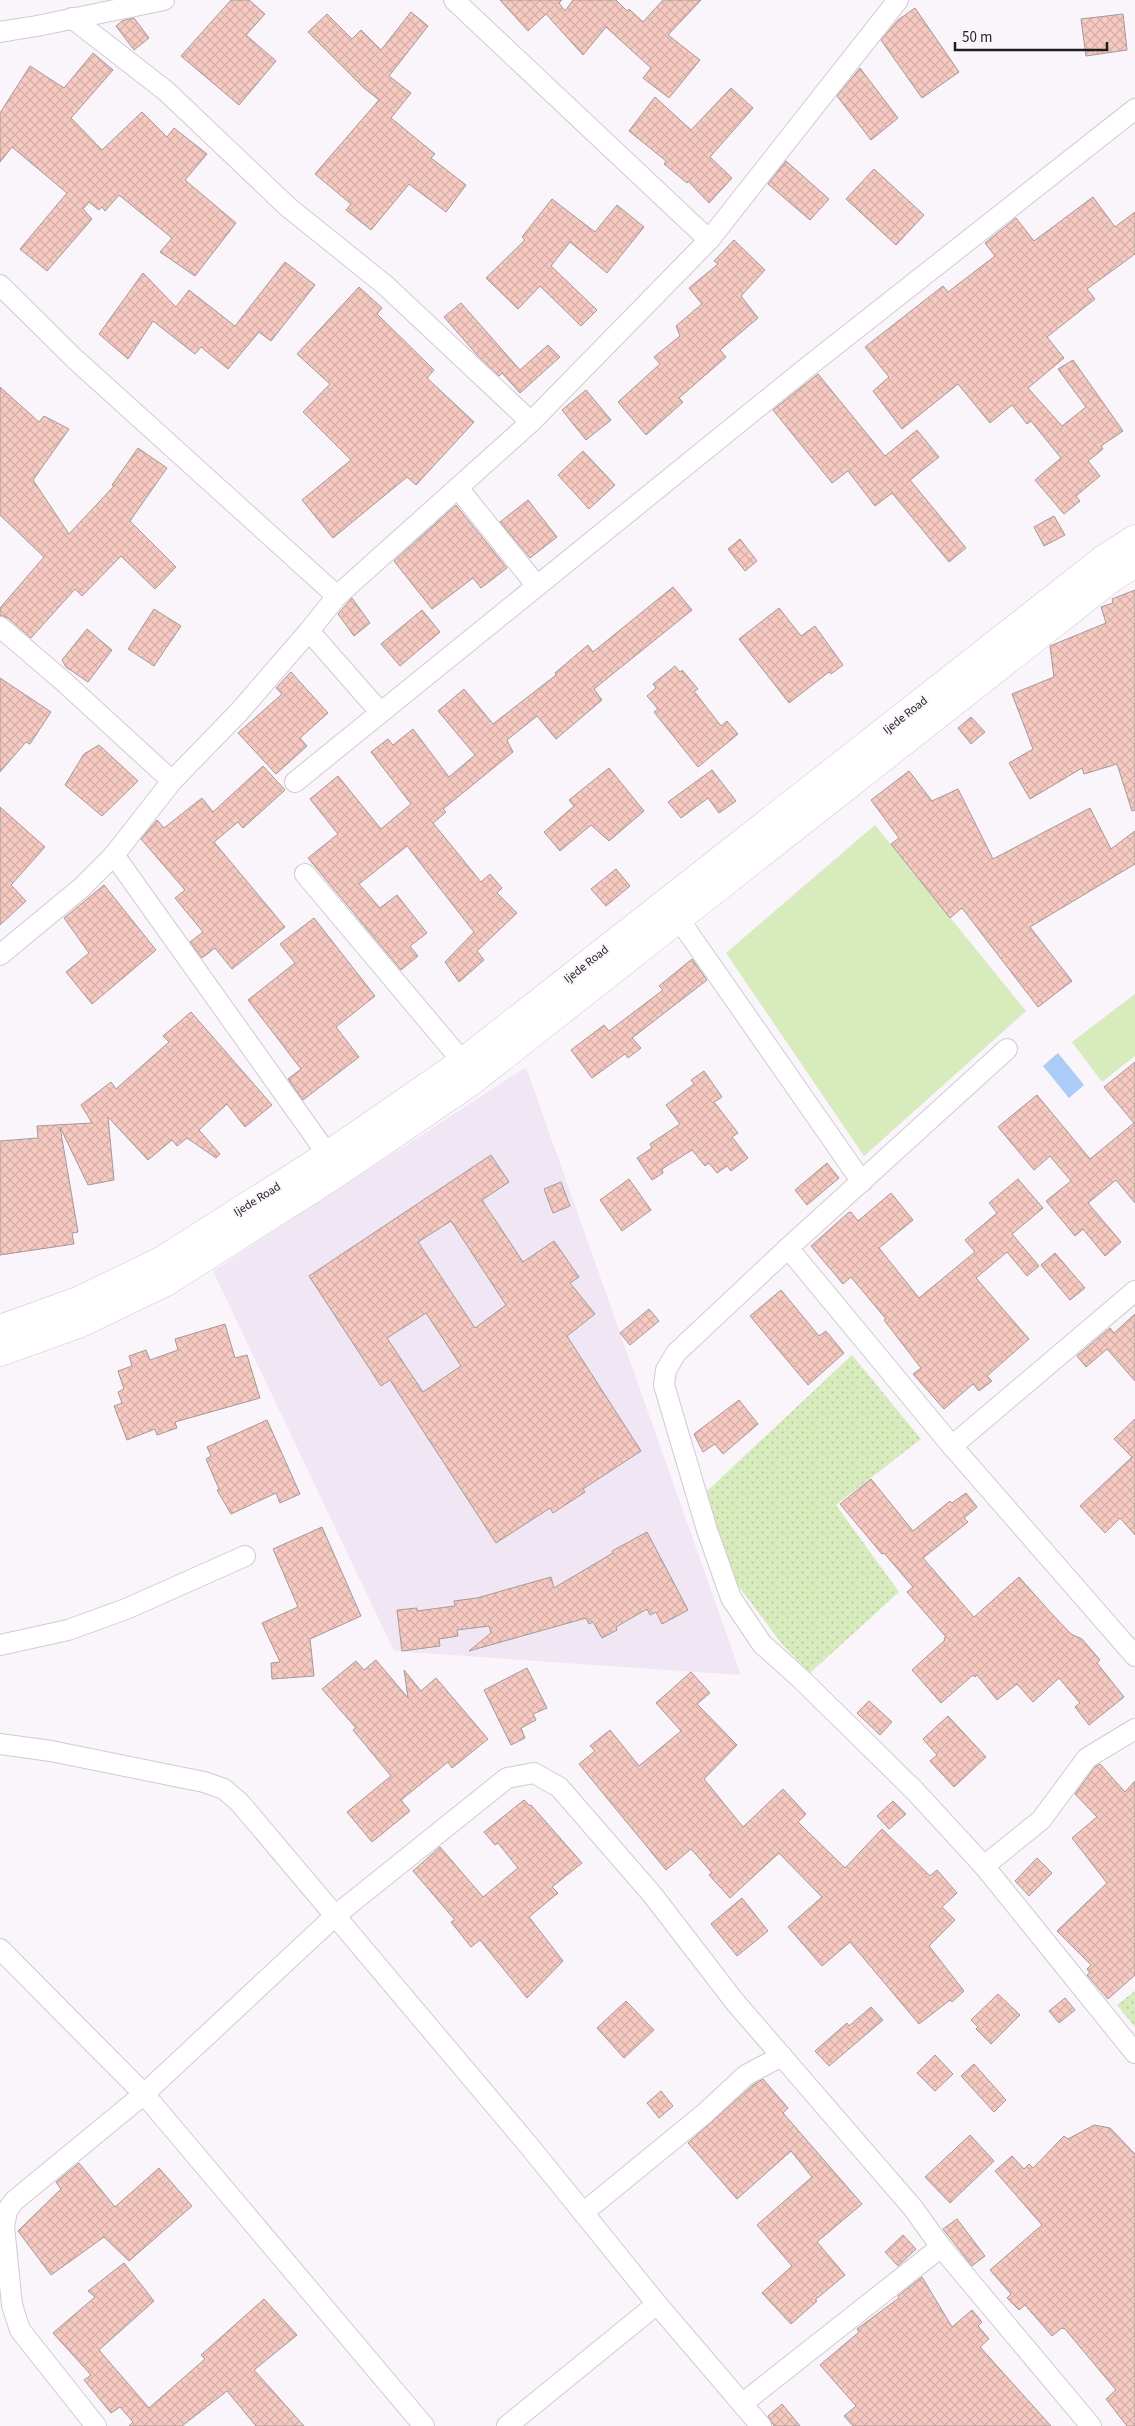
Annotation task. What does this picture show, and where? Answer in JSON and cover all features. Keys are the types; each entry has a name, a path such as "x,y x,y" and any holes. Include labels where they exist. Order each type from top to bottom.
{"main road":[{"name":"Ijede Road","path":"0,1352 81,1323 166,1282 384,1142 469,1083 580,983 1104,559 1135,539"},
{"name":"Ijede Road","path":"0,1329 78,1301 161,1261 328,1155 678,918 1109,580 1135,563"}],"street":[{"path":"0,32 72,18 129,3 164,0"},
{"path":"454,0 709,240"},
{"path":"0,954 81,888 114,855 172,781 239,712 337,596 531,422 709,240 898,0"},
{"path":"72,18 166,91 288,207 385,285 531,422"},
{"path":"294,782 797,376 1135,109"},
{"path":"0,285 76,360 337,596"},
{"path":"458,488 537,586"},
{"path":"0,627 63,681 172,781"},
{"path":"309,631 380,712"},
{"path":"114,855 328,1155"},
{"path":"305,874 463,1062"},
{"path":"678,918 862,1182"},
{"path":"1007,1049 788,1248 676,1353 666,1370 664,1385 707,1530 731,1598 762,1644 800,1678 914,1790 984,1866 1135,2053"},
{"path":"788,1248 952,1446 1132,1646"},
{"path":"952,1446 1135,1291"},
{"path":"0,1645 68,1630 117,1612 245,1556"},
{"path":"984,1866 1041,1820 1087,1758 1135,1729"},
{"path":"0,1744 51,1751 204,1782 224,1789 240,1803 336,1915 657,2304 761,2426"},
{"path":"96,2426 20,2330 6,2306 4,2226 7,2211 14,2200 144,2094 336,1915 508,1778 534,1772 559,1787 651,1893 735,2002 912,2208 941,2247 1091,2426"},
{"path":"0,1949 144,2094 424,2426"},
{"path":"583,2213 704,2114 746,2075 782,2056"},
{"path":"742,2403 941,2247"},
{"path":"507,2426 657,2304"}],"shaded area":[{"path":"526,1067 741,1675 394,1651 213,1271"}],"green space":[{"path":"875,825 1026,1011 864,1156 726,953"},
{"path":"1135,994 1135,1056 1102,1082 1072,1042"},
{"path":"852,1355 921,1439 836,1505 899,1592 810,1673 782,1644 734,1580 705,1493"},
{"path":"1135,1991 1135,2027 1117,2005"}],"water":[{"path":"1058,1053 1084,1085 1069,1098 1043,1066"}],"building":[{"path":"231,0 249,0 265,14 246,35 276,61 239,105 181,56"},
{"path":"500,0 562,0 559,3 565,11 573,0 616,0 627,11 629,9 643,22 663,0 701,0 668,35 700,60 669,98 643,78 651,68 606,27 583,55 546,14 528,31"},
{"path":"915,8 959,72 922,98 881,40 898,20"},
{"path":"411,12 428,26 389,76 411,93 391,118 435,154 431,158 466,185 446,212 409,184 371,230 346,210 351,204 315,174 379,100 364,88 308,32 327,14 352,39 361,30 381,50"},
{"path":"1123,14 1127,50 1086,56 1081,19"},
{"path":"134,18 149,38 134,50 116,26 122,21"},
{"path":"93,53 113,70 71,118 102,150 142,112 167,137 174,128 207,154 185,180 236,223 195,276 160,252 172,238 119,195 105,211 102,207 99,210 89,202 83,209 92,219 47,271 20,249 67,193 12,147 0,162 0,113 30,66 64,88"},
{"path":"860,68 898,118 871,140 837,96"},
{"path":"731,88 753,108 710,157 732,178 709,203 688,181 687,183 664,164 666,161 629,131 655,97 691,130"},
{"path":"786,161 829,199 810,220 768,184"},
{"path":"874,169 924,215 896,245 846,199"},
{"path":"1093,197 1115,227 1135,212 1135,254 1087,289 1095,299 1047,337 1064,358 1028,388 1062,426 1086,407 1058,369 1073,360 1123,431 1101,446 1103,449 1088,461 1100,476 1076,496 1080,501 1064,514 1035,480 1061,458 1031,421 1027,424 1012,405 990,423 958,384 902,429 873,391 889,377 865,347 943,286 948,292 995,256 985,243 1016,218 1034,241"},
{"path":"552,199 595,232 617,205 644,227 607,273 570,242 551,266 597,310 581,326 540,286 518,309 486,278 525,240 522,237"},
{"path":"734,240 765,270 741,296 758,318 720,350 726,357 679,398 683,402 646,435 618,402 660,364 654,357 680,336 676,326 702,304 689,288 718,264 714,261"},
{"path":"285,262 315,285 271,341 259,332 228,369 201,347 195,354 153,321 128,359 99,334 143,273 176,307 189,290 235,326"},
{"path":"359,287 382,308 377,314 434,370 427,378 474,422 416,485 407,477 333,538 302,500 351,460 303,412 330,384 297,354"},
{"path":"461,303 520,370 548,345 560,357 520,393 502,373 499,376 478,356 444,317"},
{"path":"818,374 885,456 917,430 939,457 910,480 966,548 949,562 892,493 875,506 848,471 832,483 773,410"},
{"path":"0,387 39,422 44,416 69,429 33,480 69,534 114,486 112,485 138,448 167,468 130,521 176,567 155,589 121,556 82,596 75,589 31,638 8,618 0,615 0,608 44,557 0,515"},
{"path":"586,390 611,420 586,440 562,410"},
{"path":"583,451 615,485 589,509 558,475"},
{"path":"528,500 557,537 530,558 500,522"},
{"path":"456,505 507,568 481,588 473,578 432,609 394,561"},
{"path":"1054,516 1065,535 1044,546 1034,527"},
{"path":"740,539 757,561 745,571 728,549"},
{"path":"673,587 692,610 594,689 602,700 556,739 537,716 507,740 513,752 443,809 446,812 433,823 481,882 490,874 502,888 497,893 517,913 477,951 484,960 459,982 445,962 474,932 407,846 359,884 380,908 397,895 427,933 410,946 418,956 401,970 308,858 338,834 310,799 338,776 381,829 411,804 371,752 388,739 393,745 413,729 449,777 475,755 438,711 464,689 493,724 556,675 555,673 588,645 593,652"},
{"path":"1135,590 1135,810 1132,811 1117,764 1084,774 1082,768 1030,799 1009,763 1033,749 1012,694 1054,677 1050,646 1106,623 1101,607 1113,603 1112,599"},
{"path":"352,598 370,623 354,636 338,614"},
{"path":"779,608 801,636 815,626 843,665 831,674 829,672 789,703 739,639"},
{"path":"154,609 181,626 154,666 128,649"},
{"path":"422,610 440,632 400,666 381,644"},
{"path":"87,629 112,650 88,682 66,667 62,660"},
{"path":"675,666 680,672 682,670 698,689 694,691 721,726 727,721 738,734 698,767 654,712 658,709 647,696 656,688 653,684"},
{"path":"291,672 328,713 300,738 307,746 276,774 238,733 282,694 276,688"},
{"path":"0,678 51,712 30,744 26,742 0,772"},
{"path":"971,717 985,732 971,744 958,728"},
{"path":"99,745 138,781 102,816 65,785 84,754"},
{"path":"263,766 285,790 243,828 238,822 214,842 285,927 232,969 215,948 202,958 190,942 203,932 175,898 185,890 141,839 157,820 164,828 202,798 213,812"},
{"path":"609,768 644,811 609,841 591,825 560,851 544,832 574,806 569,800"},
{"path":"712,770 736,801 719,813 708,798 681,818 668,802"},
{"path":"909,771 932,801 958,789 993,859 1090,808 1111,849 1135,831 1135,864 1030,927 1072,981 1038,1007 962,908 950,918 891,844 899,838 871,800"},
{"path":"0,807 45,847 11,885 26,901 0,925"},
{"path":"616,869 630,886 606,906 591,889"},
{"path":"104,885 156,950 92,1004 66,972 89,953 64,918"},
{"path":"314,918 375,996 336,1027 359,1057 303,1100 288,1079 301,1069 248,1000 295,963 280,944"},
{"path":"692,959 707,980 632,1038 641,1048 628,1058 625,1054 592,1078 571,1050 604,1025 609,1031 663,990 659,986"},
{"path":"191,1012 272,1105 245,1127 227,1104 199,1130 220,1154 216,1158 187,1138 177,1146 172,1140 148,1160 108,1117 114,1180 88,1185 60,1127 78,1232 72,1233 74,1244 0,1255 0,1141 38,1138 37,1126 92,1123 81,1105 111,1082 116,1089 169,1042 163,1036"},
{"path":"1135,1062 1135,1203 1116,1180 1088,1203 1121,1242 1105,1256 1083,1229 1075,1236 1046,1201 1071,1181 1050,1156 1034,1170 998,1127 1037,1095 1090,1159 1134,1123 1104,1087"},
{"path":"704,1071 722,1097 714,1102 738,1133 732,1137 748,1158 731,1171 727,1166 717,1173 709,1163 705,1166 692,1150 662,1169 663,1173 652,1180 637,1158 652,1148 650,1144 680,1124 666,1105 694,1084 691,1080"},
{"path":"491,1155 509,1182 482,1200 523,1262 554,1241 579,1277 570,1283 595,1314 567,1336 641,1451 583,1489 585,1492 553,1513 550,1508 496,1543 390,1380 381,1386 309,1276","holes":["451,1221 506,1305 475,1328 418,1242","426,1313 461,1366 423,1392 387,1338"]},
{"path":"827,1163 839,1178 807,1205 795,1190"},
{"path":"629,1179 651,1210 622,1231 600,1200"},
{"path":"1018,1179 1043,1208 1012,1234 1039,1266 1027,1276 1007,1252 976,1278 1029,1339 987,1376 992,1381 979,1391 973,1384 944,1409 913,1374 921,1368 884,1320 886,1319 851,1277 843,1284 811,1246 848,1213 851,1212 858,1221 891,1193 913,1220 879,1248 919,1298 975,1252 965,1240 997,1213 989,1203"},
{"path":"561,1182 570,1206 553,1213 544,1189"},
{"path":"1055,1253 1085,1288 1070,1300 1041,1265"},
{"path":"781,1290 819,1336 826,1331 844,1353 808,1385 750,1316"},
{"path":"649,1309 659,1321 630,1345 620,1333"},
{"path":"1135,1314 1135,1381 1107,1349 1086,1367 1077,1356 1110,1328 1114,1333"},
{"path":"225,1324 235,1358 247,1355 260,1398 175,1422 177,1428 157,1435 155,1429 127,1440 114,1406 122,1403 118,1392 124,1389 118,1371 132,1366 129,1356 146,1350 150,1360 178,1350 175,1339"},
{"path":"739,1400 758,1424 723,1454 715,1444 703,1452 694,1434"},
{"path":"1135,1419 1135,1535 1120,1518 1105,1533 1080,1506 1132,1457 1114,1439"},
{"path":"267,1420 300,1494 280,1503 276,1493 231,1514 217,1490 219,1489 206,1459 211,1456 207,1447"},
{"path":"871,1479 913,1531 950,1501 952,1503 966,1493 977,1507 964,1518 968,1522 923,1558 974,1617 1019,1577 1071,1634 1082,1639 1100,1660 1097,1663 1124,1697 1089,1725 1075,1707 1080,1703 1059,1678 1033,1702 1017,1684 997,1700 977,1675 975,1677 973,1675 941,1703 912,1670 946,1637 907,1592 913,1587 840,1504"},
{"path":"322,1527 361,1616 310,1639 314,1676 272,1679 271,1663 280,1662 262,1623 298,1607 273,1549"},
{"path":"647,1532 688,1610 662,1624 656,1612 650,1615 647,1609 616,1627 617,1630 602,1638 593,1622 589,1624 586,1618 469,1651 491,1633 489,1626 457,1630 458,1636 439,1639 440,1646 402,1651 397,1610 417,1608 417,1611 455,1606 454,1601 477,1598 551,1577 554,1588 613,1553 612,1551"},
{"path":"376,1660 408,1698 404,1670 421,1691 436,1678 488,1739 452,1768 448,1762 401,1800 410,1811 372,1842 347,1812 391,1776 353,1730 356,1728 322,1689 356,1661 364,1670"},
{"path":"527,1668 547,1708 533,1714 536,1720 521,1728 525,1738 511,1745 484,1690"},
{"path":"691,1672 710,1693 697,1704 737,1745 704,1779 743,1827 783,1789 806,1814 798,1822 845,1868 882,1829 930,1876 937,1870 957,1893 942,1907 955,1920 929,1946 964,1991 952,2002 950,2000 919,2024 850,1942 822,1966 788,1927 822,1897 779,1853 730,1898 709,1875 712,1873 691,1849 666,1870 579,1764 595,1751 590,1746 610,1730 639,1766 681,1731 656,1703"},
{"path":"869,1701 892,1722 880,1735 857,1713"},
{"path":"948,1716 986,1757 954,1787 930,1761 937,1755 923,1739"},
{"path":"1100,1764 1125,1792 1135,1781 1135,1975 1108,1999 1087,1975 1090,1973 1087,1969 1091,1965 1057,1931 1107,1883 1072,1838 1097,1817 1075,1794 1095,1767"},
{"path":"524,1800 531,1805 582,1863 552,1887 558,1893 529,1917 563,1961 527,1998 480,1940 471,1947 451,1922 455,1920 413,1871 440,1847 483,1897 518,1868 498,1843 495,1845 484,1832"},
{"path":"893,1801 906,1814 889,1829 877,1816"},
{"path":"1037,1858 1052,1873 1029,1896 1015,1881"},
{"path":"742,1898 768,1931 737,1956 711,1924"},
{"path":"998,1994 1020,2015 991,2044 976,2029 978,2027 971,2020"},
{"path":"1065,1998 1075,2010 1059,2023 1049,2011"},
{"path":"626,2001 654,2030 624,2058 597,2028"},
{"path":"871,2007 883,2020 829,2066 815,2051 847,2023 849,2026"},
{"path":"935,2055 953,2074 935,2091 917,2073"},
{"path":"974,2064 1006,2100 994,2112 961,2076"},
{"path":"763,2079 788,2108 783,2113 862,2204 817,2242 845,2275 815,2300 817,2301 791,2324 762,2293 792,2266 757,2225 812,2177 791,2151 737,2199 688,2143 753,2085"},
{"path":"661,2091 673,2106 659,2118 647,2103"},
{"path":"1094,2125 1110,2128 1135,2154 1135,2426 1127,2426 1106,2399 1116,2390 1065,2329 1062,2328 1052,2336 1025,2305 1019,2310 1007,2298 1011,2294 990,2270 1042,2225 995,2171 1012,2156 1024,2169 1029,2164 1033,2168 1064,2136 1068,2139"},
{"path":"970,2135 994,2161 950,2203 925,2177"},
{"path":"79,2163 115,2207 159,2168 192,2206 129,2261 104,2237 51,2275 18,2231 61,2189 56,2182"},
{"path":"957,2219 985,2256 972,2266 943,2229"},
{"path":"903,2235 916,2249 898,2266 885,2252"},
{"path":"124,2263 154,2301 99,2350 149,2408 205,2359 201,2355 264,2299 297,2335 254,2370 304,2426 256,2426 227,2391 182,2426 129,2426 133,2422 120,2407 111,2413 84,2380 91,2375 53,2333 95,2297 88,2291"},
{"path":"922,2277 952,2327 972,2310 982,2322 978,2326 989,2339 980,2347 1051,2426 853,2426 844,2416 856,2406 820,2365 859,2332 857,2329 899,2298 898,2296"},
{"path":"782,2404 800,2426 774,2426 768,2416"}]}
